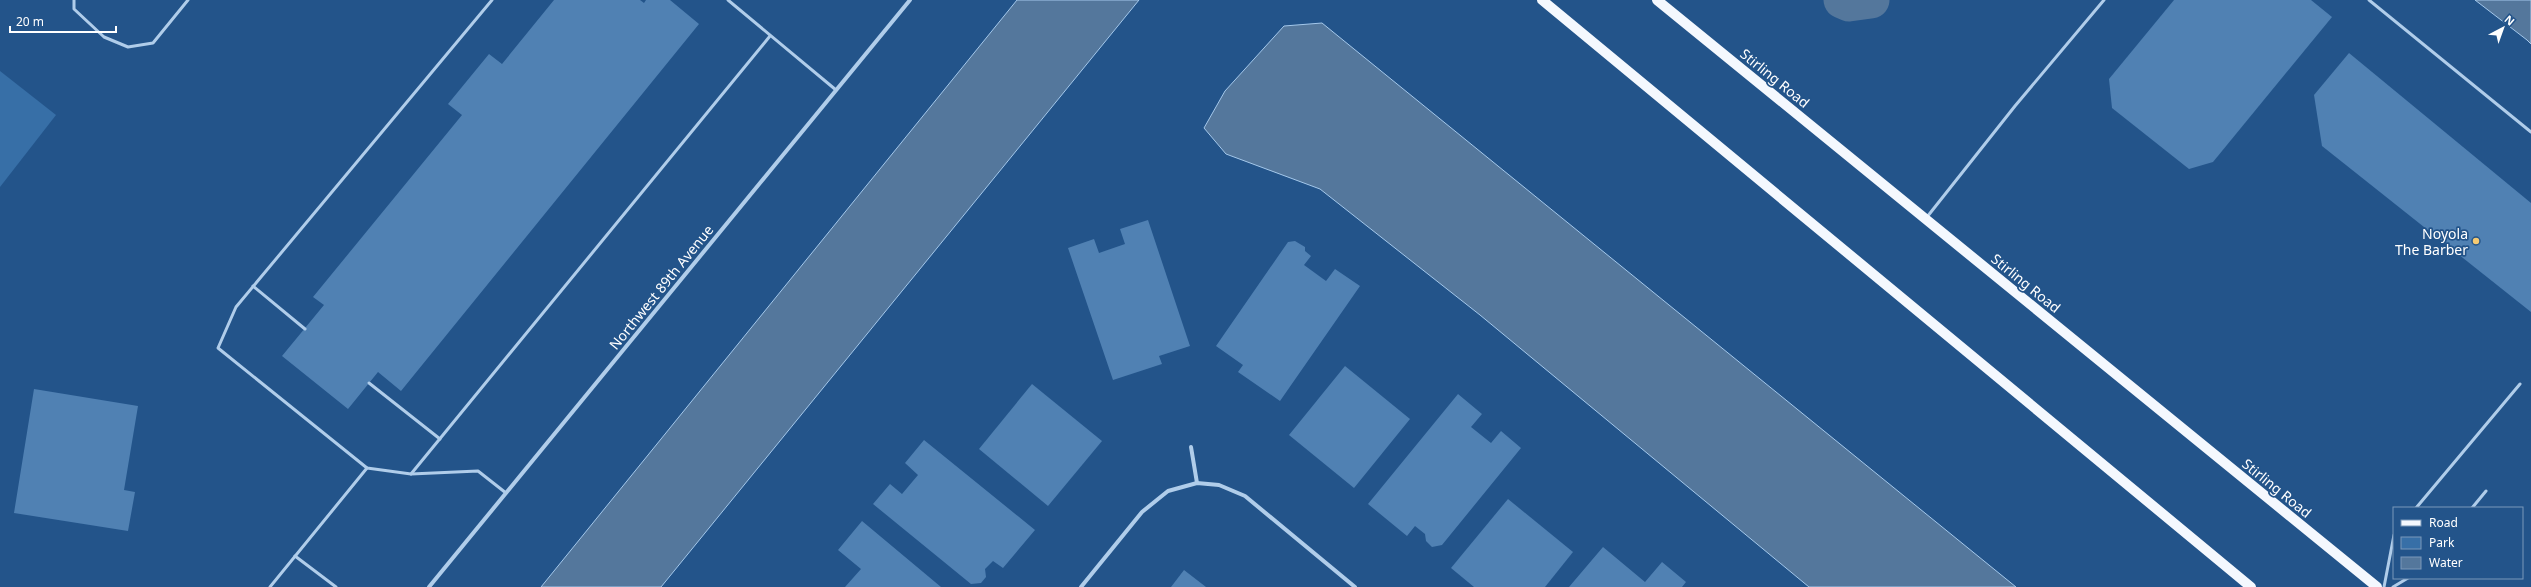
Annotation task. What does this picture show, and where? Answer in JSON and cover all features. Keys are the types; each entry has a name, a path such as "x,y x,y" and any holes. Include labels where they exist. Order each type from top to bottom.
{"main road":[{"path":"1542,0 2251,587"},
{"name":"Stirling Road","path":"1658,0 2377,587"}],"street":[{"name":"Northwest 89th Avenue","path":"430,587 910,0"},
{"path":"1191,447 1197,483"},
{"path":"1081,587 1142,512 1168,490 1197,483 1219,485 1245,496 1355,587"}],"lane":[{"path":"74,0 74,9 104,37 128,46 153,44 188,0"},
{"path":"492,0 236,307 218,348 368,468 411,474 478,471 506,493"},
{"path":"728,0 836,90"},
{"path":"1926,219 2015,106 2104,0"},
{"path":"2369,0 2531,132"},
{"path":"411,474 770,36"},
{"path":"253,286 305,329"},
{"path":"369,383 440,439"},
{"path":"2417,507 2520,384"},
{"path":"270,587 368,468"},
{"path":"2473,507 2486,491"},
{"path":"2384,587 2393,540"},
{"path":"295,556 336,587"},
{"path":"2393,587 2406,579"}],"green space":[{"path":"0,71 56,115 0,187"}],"water":[{"path":"1017,0 1139,0 661,587 541,587"},
{"path":"2475,0 2531,0 2531,44 2527,40"},
{"path":"1322,23 2016,587 1809,587 1480,315 1320,189 1226,154 1204,128 1225,91 1284,26"}],"building":[{"path":"554,0 640,0 644,3 646,0 670,0 699,24 401,391 378,372 348,409 282,356 324,305 313,297 462,115 448,104 489,54 502,64"},
{"path":"2174,0 2311,0 2332,17 2213,162 2189,169 2112,108 2109,79"},
{"path":"2349,53 2531,203 2531,312 2322,146 2314,95"},
{"path":"1148,220 1190,346 1159,356 1162,364 1113,380 1068,248 1094,239 1099,253 1125,244 1120,229"},
{"path":"1295,241 1305,247 1305,251 1311,256 1304,265 1326,281 1335,269 1360,286 1280,401 1238,372 1243,365 1216,346 1288,242"},
{"path":"1345,366 1410,419 1354,488 1289,435"},
{"path":"1032,384 1102,441 1048,506 979,449"},
{"path":"34,389 138,406 124,490 135,492 128,531 14,513"},
{"path":"1458,394 1482,414 1471,427 1491,443 1501,431 1521,448 1442,545 1432,547 1426,541 1425,534 1415,526 1407,536 1368,504"},
{"path":"924,440 1035,530 1003,568 993,561 985,569 986,577 981,583 971,584 873,504 890,484 902,494 918,475 905,463"},
{"path":"1508,499 1573,552 1545,587 1474,587 1451,568"},
{"path":"862,521 941,587 845,587 861,569 838,550"},
{"path":"1603,547 1645,582 1662,562 1686,582 1682,587 1569,587"},
{"path":"1184,570 1206,587 1171,587"}],"waterway":[{"path":"1842,0 1849,3 1871,0"}],"place":[{"name":"Noyola The Barber","path":"2476,241"}]}
